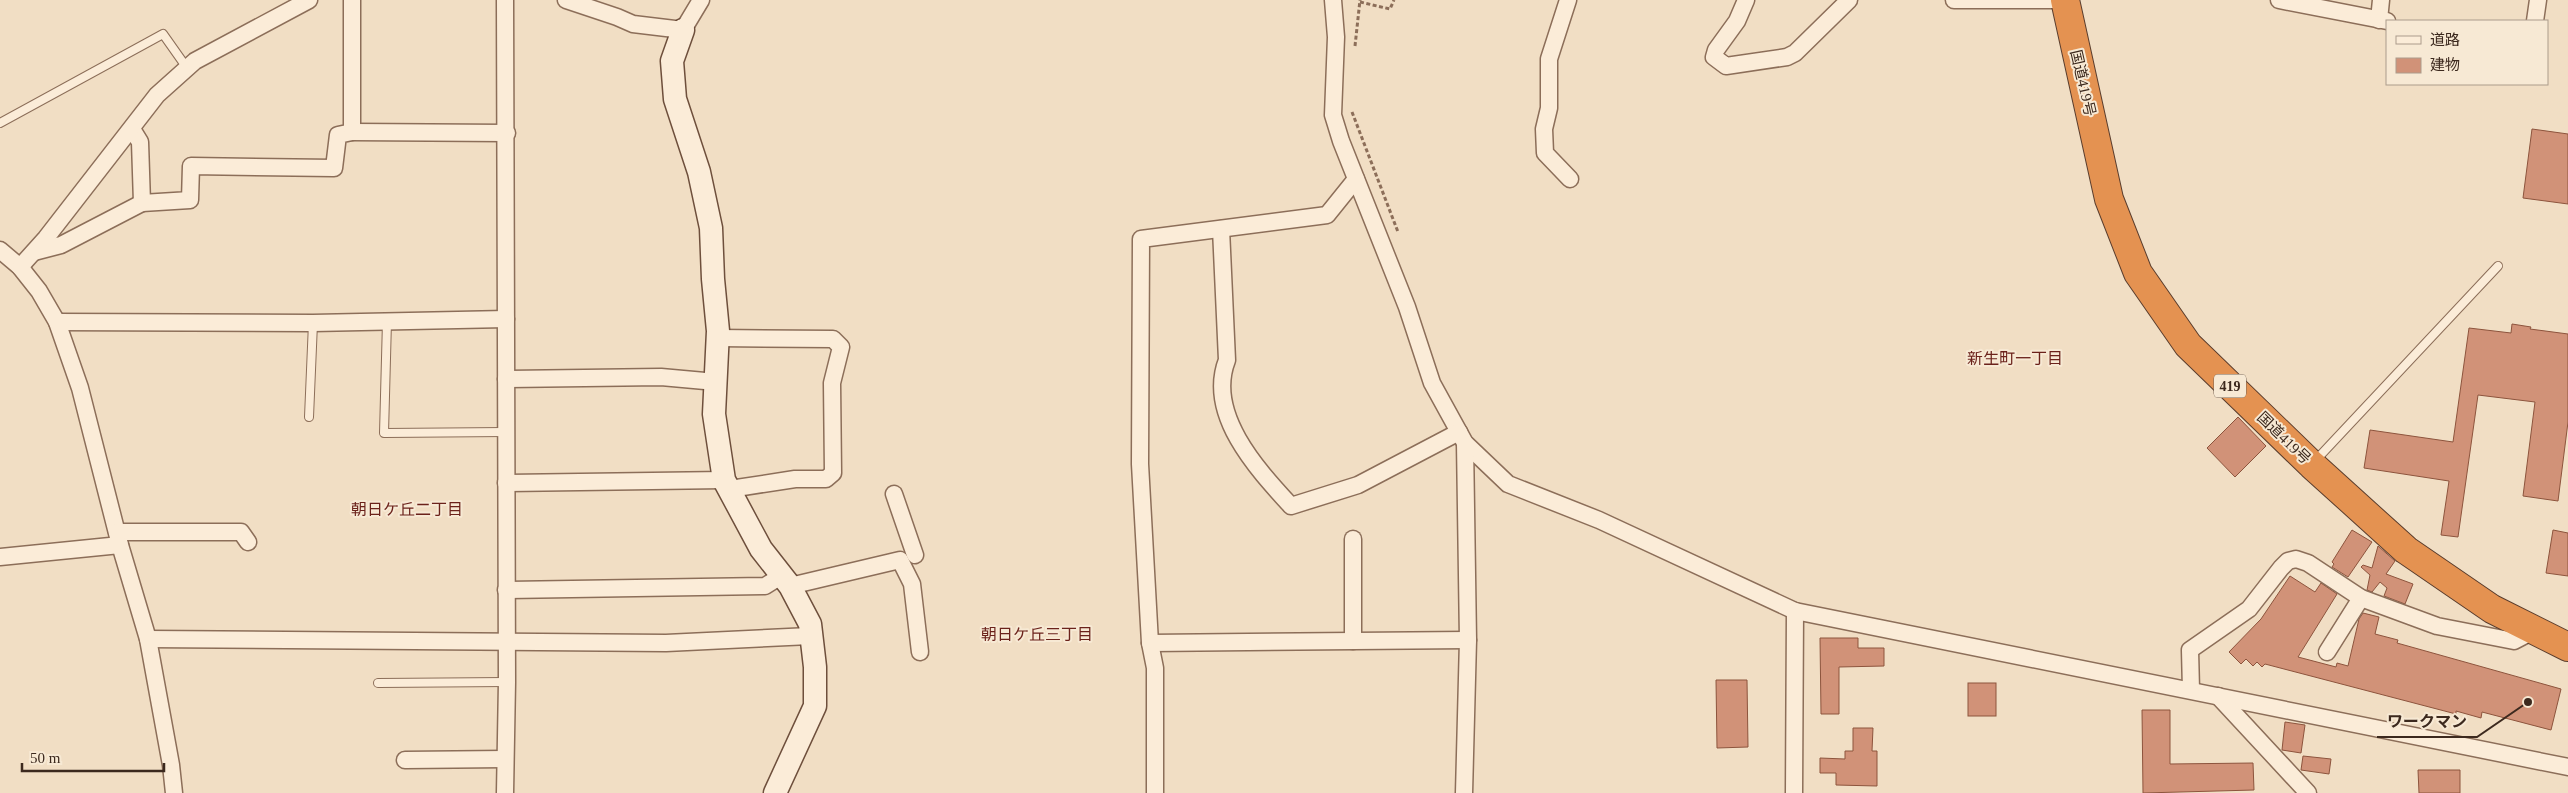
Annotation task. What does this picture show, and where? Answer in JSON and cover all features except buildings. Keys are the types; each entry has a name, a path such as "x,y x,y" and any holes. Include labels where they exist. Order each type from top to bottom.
{"highway":[{"name":"国道419号","path":"2065,0 2109,200 2138,273 2188,345 2312,465 2406,550 2492,609 2568,647"}],"street":[{"path":"20,267 132,130 157,95 195,61 309,0"},
{"path":"352,0 352,132"},
{"path":"505,0 507,133 507,682 505,793"},
{"path":"566,0 617,16 633,24 692,14"},
{"path":"683,0 692,14"},
{"path":"1333,0 1336,37 1333,115 1356,179 1407,307 1432,383 1462,438 1508,484 1600,520 1795,610 2568,767"},
{"path":"1568,0 1548,59 1549,108 1544,128 1545,153 1570,179"},
{"path":"1746,0 1737,21 1716,50 1714,57 1726,66 1787,57 1795,53 1849,0"},
{"path":"1954,0 2054,0"},
{"path":"2279,0 2383,20 2381,0"},
{"path":"2535,20 2538,0"},
{"path":"692,14 672,61 675,99 698,172 711,228 718,338 714,414 727,484 761,549 785,581 810,624 815,706 775,793"},
{"path":"132,130 140,142 142,203"},
{"path":"34,252 61,245 142,203 190,200 191,166 334,168 338,135 352,132 507,133"},
{"path":"1155,793 1155,668 1150,643 1140,464 1141,239 1327,215 1356,179"},
{"path":"1222,229 1227,360 1221,375 1226,415 1260,473 1291,506 1358,485 1462,438"},
{"path":"0,250 20,267 39,292 57,322 80,388 118,539 148,639 172,765 174,793"},
{"path":"57,322 313,323 506,319"},
{"path":"506,483 727,484 795,479 826,479 833,473 832,383 841,347 833,339 718,338"},
{"path":"506,379 661,377 716,382"},
{"path":"1462,438 1468,640 1464,793"},
{"path":"894,494 914,556 912,584 920,652"},
{"path":"0,557 118,539 241,532 248,542"},
{"path":"1353,539 1353,641"},
{"path":"506,590 764,586 914,556"},
{"path":"2191,690 2190,650 2249,609 2288,561 2296,559 2308,563 2361,598 2437,626 2514,641 2534,630"},
{"path":"2327,652 2361,598"},
{"path":"1794,793 1795,610"},
{"path":"148,639 666,643 810,636"},
{"path":"1150,643 1468,640"},
{"path":"2218,696 2308,793"},
{"path":"405,760 505,759"}],"lane":[{"path":"0,123 163,34 187,68"},
{"path":"2312,465 2498,266"},
{"path":"387,321 384,433 506,432"},
{"path":"309,417 313,323"},
{"path":"378,683 507,682"}],"path":[{"path":"1355,48 1360,1 1390,10 1394,0"},
{"path":"1349,103 1400,238"}],"place":[{"name":"ワークマン","path":"2528,702"}],"district":[{"name":"新生町一丁目","path":"2015,358"},
{"name":"朝日ケ丘二丁目","path":"407,509"},
{"name":"朝日ケ丘三丁目","path":"1037,634"}]}
